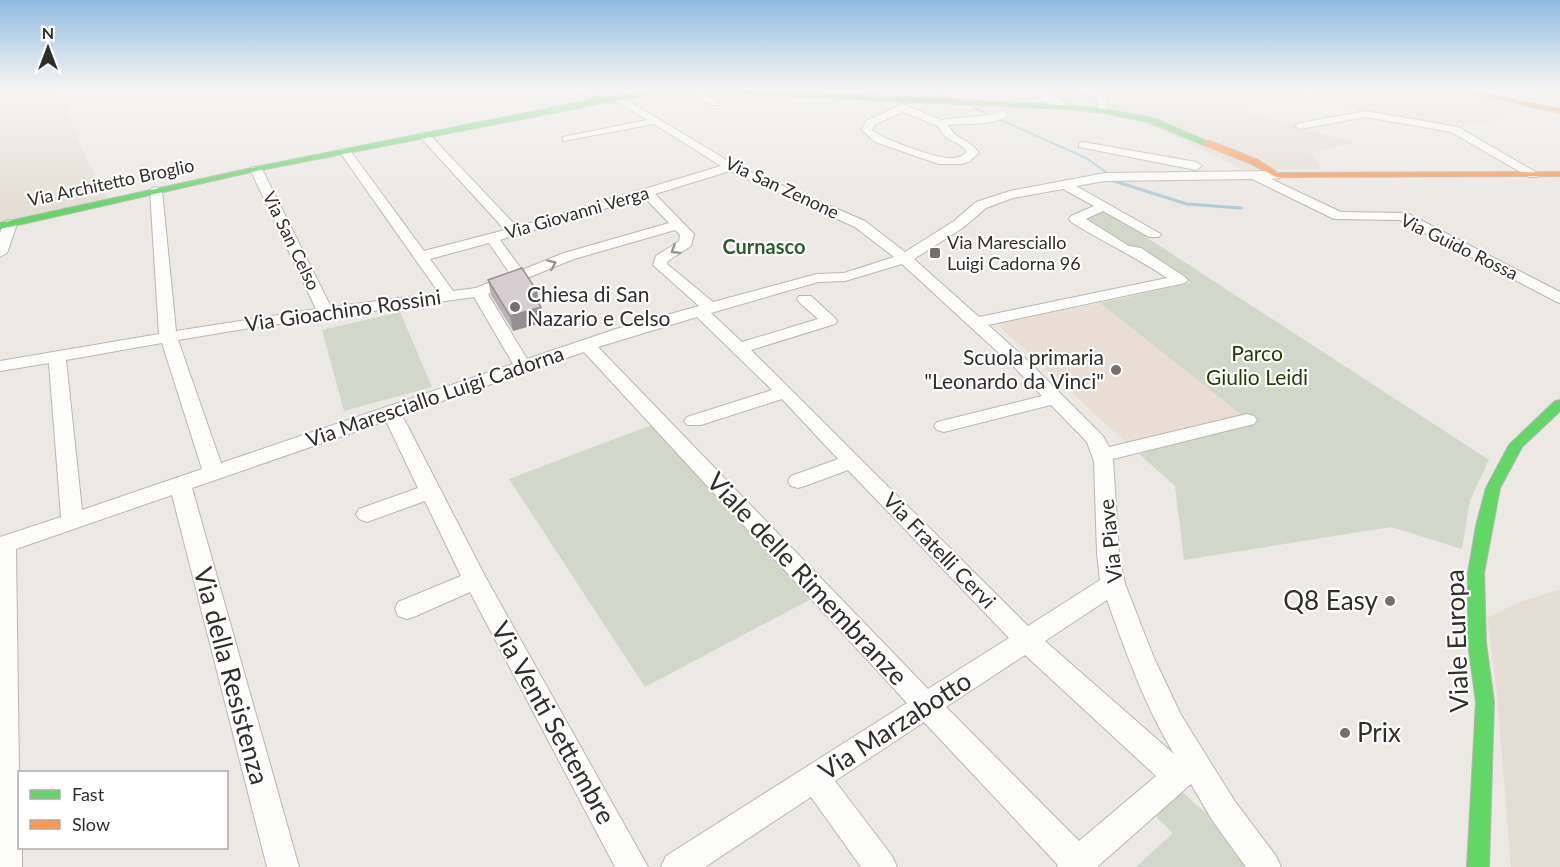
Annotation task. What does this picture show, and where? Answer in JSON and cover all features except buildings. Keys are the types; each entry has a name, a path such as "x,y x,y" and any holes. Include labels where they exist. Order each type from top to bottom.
{"main road":[{"name":"Via Architetto Broglio","path":"5,225 256,169 454,128"},
{"name":"Via Architetto Broglio","path":"1173,128 1255,162 1276,175"},
{"path":"1276,175 1560,174"},
{"name":"Viale Europa","path":"1478,867 1485,702 1477,642 1476,573 1482,535 1492,488 1516,445 1560,404"}],"street":[{"path":"567,139 619,128"},
{"name":"Via San Zenone","path":"667,128 731,167 860,224 906,258"},
{"path":"868,128 869,133 878,140 903,147 926,158 949,161 970,157 972,149 948,136 944,128"},
{"path":"1451,128 1533,174"},
{"path":"424,135 514,232"},
{"path":"1083,145 1203,168 1217,175"},
{"path":"345,151 423,256 450,297"},
{"name":"Via Giovanni Verga","path":"423,256 514,232 731,167"},
{"name":"Via San Celso","path":"256,169 326,314"},
{"name":"Via Guido Rossa","path":"1254,175 1338,216 1402,216 1560,298"},
{"name":"Via Maresciallo Luigi Cadorna","path":"2,545 587,345 817,278 845,277 906,258 959,224 988,201 1105,177 1276,175"},
{"path":"1063,184 1154,234"},
{"path":"156,191 168,337 214,473"},
{"path":"647,193 678,225"},
{"path":"974,322 1180,279 1136,251 1125,249 1076,219 1104,206"},
{"path":"0,253 5,225"},
{"name":"Via Gioachino Rossini","path":"0,366 168,337 478,292 569,256 678,225"},
{"name":"Via Fratelli Cervi","path":"678,225 687,234 687,243 661,259 660,266 706,310 740,348 1026,640 1186,770"},
{"path":"492,238 520,277"},
{"name":"Via Piave","path":"906,258 1019,362 1096,440 1102,455 1108,553 1113,584 1141,658 1171,724 1186,770 1223,810 1265,867"},
{"path":"478,292 523,367"},
{"path":"740,348 829,321 805,299"},
{"name":"Viale delle Rimembranze","path":"587,345 1075,865"},
{"path":"57,356 72,521"},
{"path":"694,421 785,392"},
{"path":"944,426 1055,398"},
{"name":"Via Venti Settembre","path":"392,412 475,579 632,867"},
{"path":"1102,455 1247,420"},
{"path":"798,481 852,461"},
{"name":"Via della Resistenza","path":"180,484 283,867"},
{"path":"367,514 431,491"},
{"path":"2,545 6,867"},
{"path":"407,609 475,579"},
{"name":"Via Marzabotto","path":"677,867 1113,584"},
{"path":"1075,865 1186,770"},
{"path":"815,778 881,867"}],"shaded area":[{"path":"0,128 74,128 85,156 108,200 0,223"},
{"path":"1156,128 1305,128 1354,143 1310,153 1322,169 1242,169"},
{"name":"Scuola primaria \"Leonardo da Vinci\"","path":"1100,303 1243,415 1129,445 997,324"},
{"path":"1560,589 1560,867 1511,867 1496,684 1487,618 1519,602"}],"green space":[{"name":"Parco Giulio Leidi","path":"1103,209 1150,235 1146,237 1489,460 1470,500 1462,549 1391,527 1184,560 1175,486 1129,445 1242,415 1100,303 1191,283 1135,247 1122,244 1082,219"},
{"path":"400,312 432,387 344,411 322,330"},
{"path":"654,424 815,597 645,687 509,479"},
{"path":"1182,792 1209,816 1254,867 1136,867 1173,833 1155,816"}],"waterway":[{"path":"1020,128 1086,158 1106,172"},
{"path":"1114,181 1187,204 1241,208"}],"traffic: fast":[{"path":"0,226 256,169 459,128"},
{"path":"1171,128 1207,143"},
{"path":"1478,867 1485,702 1477,643 1476,573 1484,526 1493,488 1516,445 1560,404"}],"traffic: slow":[{"path":"1207,143 1255,162 1276,175 1560,174"}],"place":[{"name":"Via Maresciallo Luigi Cadorna 96","path":"935,253"},
{"name":"Chiesa di San Nazario e Celso","path":"515,307"},
{"name":"Scuola primaria \"Leonardo da Vinci\"","path":"1116,370"},
{"name":"Q8 Easy","path":"1390,601"},
{"name":"Prix","path":"1345,733"}],"district":[{"name":"Curnasco","path":"764,247"}]}
